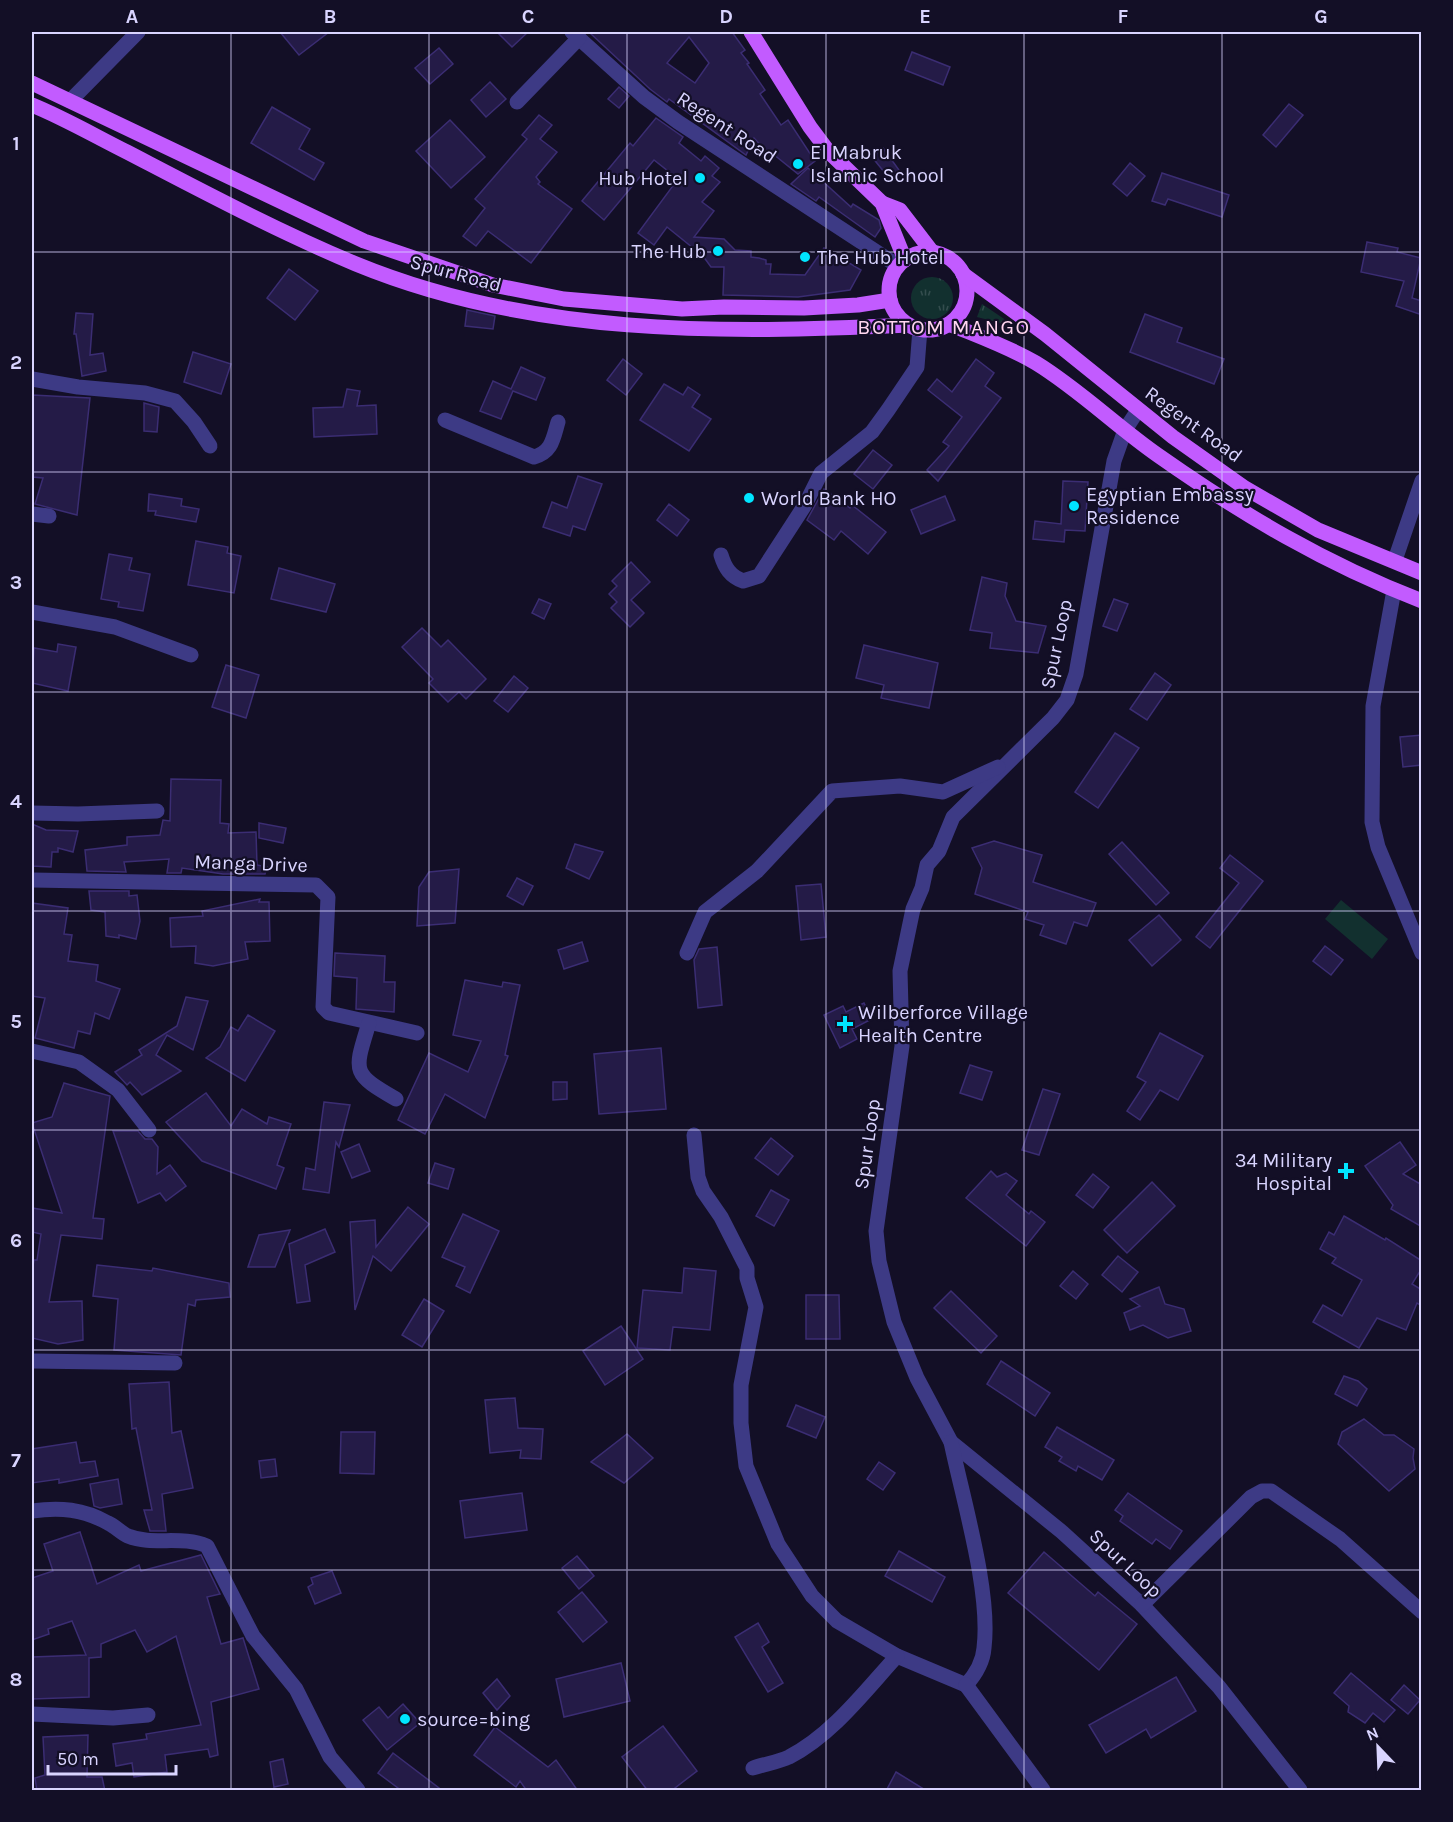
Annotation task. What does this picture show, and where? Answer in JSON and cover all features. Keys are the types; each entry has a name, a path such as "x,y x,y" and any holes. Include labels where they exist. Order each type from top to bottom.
{"main road":[{"path":"751,32 816,135 882,203 900,210 933,252 954,262 963,274 967,292 962,310 949,324 940,328 914,327 899,318 890,300 890,281 902,263 923,253 933,252"},
{"name":"Spur Road","path":"32,83 364,241 493,285 564,299 682,309 804,308 858,305 890,300"},
{"path":"38,108 56,94"},
{"name":"Spur Road","path":"38,108 288,233 357,264 465,299 560,318 684,330 914,327"},
{"path":"882,203 902,263"},
{"name":"Regent Road","path":"963,274 1045,334 1138,410 1245,488 1318,530 1422,573"},
{"path":"682,309 684,330"},
{"path":"949,324 1016,352 1038,365 1228,503 1310,552 1422,601"}],"street":[{"path":"70,101 138,32"},
{"path":"517,102 575,35"},
{"name":"Regent Road","path":"575,35 644,97 678,122 902,263"},
{"path":"721,555 725,568 735,578 743,581 759,576 805,505 821,473 872,432 917,367 914,327"},
{"path":"32,379 78,387 145,393 175,401 194,422 210,446"},
{"name":"Spur Loop","path":"1138,410 1125,430 1114,461 1076,674 1067,700 1053,718 953,817 939,851 927,865 922,888 913,909 900,971 902,1046 876,1231 879,1261 894,1322 917,1378 951,1442 1062,1532 1142,1605 1219,1687 1300,1791"},
{"path":"445,420 534,457 544,454 552,445 558,422"},
{"path":"1395,560 1422,481"},
{"path":"32,514 49,516"},
{"path":"1394,590 1373,706 1372,822 1378,847 1422,953"},
{"path":"32,612 115,627 191,655"},
{"path":"687,953 705,912 757,871 832,790 900,786 943,792 1006,763"},
{"path":"32,813 157,811"},
{"name":"Manga Drive","path":"32,880 316,885 328,897 323,1007 329,1013 417,1033"},
{"path":"369,1023 358,1066 364,1080 396,1099"},
{"path":"32,1051 79,1062 118,1090 149,1130"},
{"path":"694,1135 698,1176 703,1191 721,1217 747,1268 747,1278 756,1307 741,1385 741,1423 746,1466 757,1498 778,1544 812,1596 837,1620 897,1656 966,1685 1043,1791"},
{"path":"32,1361 175,1363"},
{"path":"951,1442 985,1617 984,1651 975,1675 966,1685"},
{"path":"1142,1605 1251,1497 1262,1491 1271,1491 1340,1539 1422,1612"},
{"path":"32,1511 62,1508 79,1511 110,1524 128,1536 154,1540 196,1541 207,1546 253,1636 296,1689 330,1757 358,1791"},
{"path":"753,1768 787,1758 811,1743 852,1705 897,1656"},
{"path":"32,1714 113,1718 148,1715"}],"green space":[{"path":"932,277 947,283 953,298 947,313 932,319 917,313 911,298 917,283"},
{"path":"982,304 1016,327 977,317"},
{"path":"1341,900 1388,939 1372,959 1325,919"}],"building":[{"path":"280,32 329,32 299,55"},
{"path":"497,32 528,32 512,47"},
{"path":"589,32 732,32 745,50 741,53 749,63 747,64 765,90 760,94 781,125 788,120 815,161 798,174 773,154 771,156 754,138 746,155 669,99 667,102","holes":["689,37 709,63 695,83 667,63"]},
{"path":"439,48 453,64 430,84 415,68"},
{"path":"912,52 950,67 943,85 905,70"},
{"path":"490,82 506,99 486,117 471,100"},
{"path":"619,87 629,96 619,108 608,99"},
{"path":"1289,104 1303,115 1276,147 1263,135"},
{"path":"272,107 310,129 299,149 324,163 314,180 251,143"},
{"path":"539,115 552,125 540,139 557,152 536,177 540,182 538,184 572,209 531,263 488,231 476,246 463,236 485,208 475,199 527,139 522,135"},
{"path":"656,118 683,137 679,143 701,161 705,156 719,168 712,176 720,182 702,202 714,211 694,237 724,239 735,250 751,251 751,257 766,260 766,264 771,264 770,274 805,275 824,248 861,270 850,290 798,297 723,295 724,267 711,267 703,256 667,227 654,245 638,233 678,179 654,160 604,220 582,201 630,143 633,146"},
{"path":"450,120 485,157 451,188 416,151"},
{"path":"883,148 899,170 889,178 872,157"},
{"path":"1130,163 1145,176 1127,196 1113,184"},
{"path":"808,168 851,207 853,204 879,220 881,228 875,237 819,197 816,201 791,184"},
{"path":"1162,173 1229,195 1222,217 1168,199 1165,205 1152,201"},
{"path":"1367,242 1398,248 1397,252 1421,258 1412,298 1422,301 1422,315 1396,306 1404,281 1361,272"},
{"path":"289,269 318,291 295,320 267,298"},
{"path":"467,310 495,316 493,329 465,326"},
{"path":"76,313 93,314 90,355 103,353 106,371 82,376 76,334 74,334"},
{"path":"1145,314 1182,328 1177,342 1224,359 1214,384 1130,352"},
{"path":"193,352 231,364 221,394 184,382"},
{"path":"623,359 642,374 626,395 607,380"},
{"path":"976,359 994,373 985,386 1001,398 938,481 927,470 949,446 943,442 962,417 928,390 937,379 952,392"},
{"path":"521,367 545,378 536,400 513,391 501,419 480,411 493,381 511,389"},
{"path":"664,384 683,395 688,387 700,395 692,407 711,419 689,451 640,420"},
{"path":"347,389 360,391 357,406 376,405 377,434 314,437 313,408 343,407"},
{"path":"32,395 90,398 77,515 35,504 43,478 32,477"},
{"path":"144,403 159,407 157,432 144,431"},
{"path":"873,450 892,465 873,489 854,474"},
{"path":"578,476 602,484 585,530 573,526 570,536 543,527 552,502 567,508"},
{"name":"Egyptian Embassy Residence","path":"1063,481 1088,482 1085,531 1065,530 1064,542 1033,539 1035,521 1061,524"},
{"path":"824,489 850,508 852,505 886,532 868,554 841,531 834,540 807,520"},
{"path":"149,494 182,499 181,506 199,509 196,522 155,515 156,511 148,511"},
{"path":"945,496 955,520 921,534 911,510"},
{"path":"669,504 689,520 677,536 657,520"},
{"path":"196,541 228,547 227,553 241,556 234,593 188,585"},
{"path":"109,554 132,558 129,570 150,574 143,611 118,607 119,602 101,599"},
{"path":"631,562 650,582 631,600 644,613 630,627 611,608 617,602 609,594 617,586 612,581"},
{"path":"279,568 335,584 326,612 271,599"},
{"path":"982,577 1007,583 1005,596 1016,621 1046,626 1038,653 990,648 992,633 970,630"},
{"path":"539,599 551,604 544,619 532,613"},
{"path":"1114,599 1128,604 1117,631 1103,626"},
{"path":"422,628 441,647 448,640 486,679 466,699 459,692 448,702 429,683 433,679 402,647"},
{"path":"58,644 76,647 68,691 32,683 34,648 57,652"},
{"path":"864,645 938,663 929,708 881,698 884,685 856,678"},
{"path":"226,665 259,675 246,718 212,707"},
{"path":"1155,673 1171,685 1147,720 1130,709"},
{"path":"514,676 528,688 508,712 494,701"},
{"path":"1115,733 1139,748 1098,808 1075,792"},
{"path":"1422,735 1422,765 1403,767 1400,737"},
{"path":"171,779 221,780 220,823 229,824 228,833 256,832 257,865 267,867 265,874 223,874 182,868 181,873 167,873 169,859 124,862 126,872 87,871 85,850 127,845 127,837 160,835 163,820 170,821"},
{"path":"259,823 286,828 283,843 259,838"},
{"path":"32,824 46,830 78,831 73,852 58,848 58,852 52,852 51,867 32,866"},
{"path":"994,841 1042,855 1033,882 1096,903 1087,926 1074,922 1066,944 1040,935 1044,925 1025,919 1028,912 975,894 982,868 972,848"},
{"path":"1122,842 1169,893 1156,905 1109,854"},
{"path":"575,844 603,852 589,879 566,868"},
{"path":"1230,855 1263,881 1210,948 1196,937 1239,883 1220,868"},
{"path":"459,869 455,923 417,926 419,887 429,872"},
{"path":"517,878 533,886 523,905 507,896"},
{"path":"821,884 826,937 801,940 796,886"},
{"path":"89,891 129,891 129,896 137,895 140,921 136,939 119,935 119,938 106,936 105,912 91,910"},
{"path":"260,899 259,902 269,902 270,941 245,942 248,959 213,966 195,963 196,946 171,947 170,918 203,916 202,911"},
{"path":"32,903 68,908 64,934 72,935 68,961 98,965 96,981 120,989 109,1019 95,1013 90,1034 78,1031 74,1048 35,1038 45,998 32,996"},
{"path":"1159,915 1181,940 1152,966 1129,940"},
{"path":"582,942 588,961 564,969 558,950"},
{"path":"1325,946 1343,960 1331,975 1313,961"},
{"path":"717,947 722,1005 698,1008 694,960 699,949"},
{"path":"335,953 385,956 384,982 395,982 394,1012 356,1009 357,978 334,976"},
{"path":"465,980 502,987 503,982 520,985 505,1055 508,1056 485,1118 445,1094 425,1134 398,1120 429,1053 468,1072 481,1041 453,1035"},
{"path":"186,997 208,1001 193,1050 167,1035 156,1055 181,1071 142,1095 130,1082 127,1085 115,1072 142,1055 139,1050 177,1026"},
{"name":"Wilberforce Village Health Centre","path":"864,1003 872,1019 852,1029 857,1039 840,1048 824,1015 843,1006 846,1012"},
{"path":"248,1015 275,1031 245,1081 206,1058 220,1047 231,1027 238,1031"},
{"path":"1160,1033 1203,1056 1178,1100 1160,1090 1140,1120 1127,1111 1146,1082 1137,1077"},
{"path":"661,1048 666,1109 599,1114 594,1054"},
{"path":"970,1065 992,1072 982,1100 960,1093"},
{"path":"553,1082 567,1082 567,1099 553,1100"},
{"path":"64,1083 110,1096 93,1218 104,1219 102,1239 61,1235 49,1302 82,1301 83,1340 58,1344 32,1338 32,1271 34,1260 37,1260 41,1234 32,1232 32,1208 62,1213 32,1123 52,1117"},
{"path":"1043,1089 1060,1094 1039,1155 1022,1150"},
{"path":"206,1093 231,1126 242,1109 267,1124 269,1117 291,1124 277,1165 284,1168 276,1189 202,1161 166,1122"},
{"path":"324,1102 350,1105 339,1147 336,1142 329,1193 303,1189 306,1168 315,1170"},
{"path":"113,1131 138,1131 145,1139 152,1139 158,1147 157,1174 170,1165 186,1186 166,1201 160,1193 138,1203"},
{"path":"771,1138 793,1156 778,1175 755,1158"},
{"path":"1400,1142 1416,1165 1403,1174 1422,1185 1422,1227 1391,1209 1393,1205 1365,1166"},
{"path":"359,1144 370,1171 352,1178 341,1152"},
{"path":"435,1163 454,1169 448,1189 428,1183"},
{"path":"991,1171 997,1177 1006,1173 1017,1181 1006,1195 1029,1214 1031,1211 1045,1222 1026,1246 966,1198"},
{"path":"1093,1174 1109,1187 1093,1208 1076,1195"},
{"path":"1152,1182 1175,1206 1127,1253 1104,1230"},
{"path":"771,1190 789,1200 774,1226 756,1216"},
{"path":"408,1207 429,1224 391,1271 373,1256 355,1310 350,1222 375,1220 376,1247"},
{"path":"463,1214 499,1231 470,1293 456,1286 465,1267 442,1257"},
{"path":"1344,1216 1385,1240 1386,1238 1422,1261 1422,1268 1412,1284 1422,1290 1422,1306 1417,1303 1406,1330 1377,1318 1359,1348 1313,1322 1323,1305 1342,1316 1362,1280 1332,1263 1336,1258 1320,1249 1329,1232 1334,1235"},
{"path":"325,1229 335,1252 305,1265 310,1301 297,1303 289,1244"},
{"path":"290,1230 275,1267 248,1267 259,1235"},
{"path":"1118,1256 1138,1272 1122,1292 1102,1275"},
{"path":"97,1265 152,1271 153,1268 229,1283 230,1297 196,1300 195,1306 188,1304 181,1355 114,1350 118,1299 93,1296"},
{"path":"684,1268 716,1271 710,1330 673,1327 670,1350 637,1348 643,1290 682,1293"},
{"path":"1073,1271 1088,1284 1076,1299 1060,1286"},
{"path":"1159,1287 1165,1304 1184,1309 1191,1331 1168,1338 1143,1325 1130,1330 1124,1313 1140,1306 1130,1299"},
{"path":"951,1291 997,1336 981,1353 934,1308"},
{"path":"806,1295 839,1295 840,1339 806,1339"},
{"path":"424,1299 444,1311 422,1347 402,1335"},
{"path":"621,1326 643,1359 605,1385 583,1351"},
{"path":"1001,1361 1050,1393 1035,1416 987,1384"},
{"path":"1344,1376 1358,1381 1367,1389 1357,1406 1335,1394"},
{"path":"169,1382 172,1433 181,1431 193,1488 162,1494 166,1531 150,1531 144,1510 152,1510 136,1428 132,1429 129,1384"},
{"path":"515,1398 518,1428 543,1429 541,1459 520,1458 521,1450 490,1453 485,1400"},
{"path":"796,1405 825,1417 816,1438 787,1426"},
{"path":"1364,1419 1384,1435 1394,1435 1414,1449 1415,1469 1389,1491 1338,1444 1342,1432"},
{"path":"1057,1427 1114,1460 1102,1480 1078,1466 1076,1471 1059,1461 1062,1457 1045,1447"},
{"path":"341,1432 375,1432 374,1474 340,1473"},
{"path":"627,1434 653,1458 624,1483 591,1462"},
{"path":"76,1442 80,1463 95,1461 98,1476 59,1483 59,1479 32,1483 32,1449"},
{"path":"275,1459 277,1476 261,1478 259,1461"},
{"path":"879,1462 895,1473 883,1490 867,1479"},
{"path":"118,1479 122,1504 100,1508 94,1506 90,1484"},
{"path":"522,1493 527,1530 465,1538 460,1501"},
{"path":"1128,1493 1182,1531 1170,1549 1156,1539 1152,1544 1120,1521 1123,1516 1115,1510"},
{"path":"80,1532 97,1584 139,1565 141,1571 201,1555 220,1594 207,1597 221,1644 243,1638 259,1689 211,1702 218,1755 210,1757 208,1749 165,1755 167,1772 134,1777 132,1763 116,1766 113,1744 147,1739 146,1734 201,1725 176,1636 147,1652 135,1630 101,1644 101,1657 89,1658 89,1697 32,1699 32,1657 86,1655 72,1621 48,1629 49,1634 32,1640 32,1578 53,1571 44,1544"},
{"path":"899,1551 945,1577 932,1602 885,1576"},
{"path":"1044,1552 1095,1596 1098,1592 1137,1624 1099,1670 1008,1593"},
{"path":"577,1556 594,1576 579,1589 562,1568"},
{"path":"332,1571 341,1593 315,1604 308,1587 313,1584 311,1578"},
{"path":"582,1592 607,1622 583,1642 558,1612"},
{"path":"758,1623 769,1642 762,1647 783,1683 768,1692 735,1637"},
{"path":"621,1663 630,1701 564,1717 556,1679"},
{"path":"1351,1673 1395,1710 1384,1722 1373,1713 1365,1723 1348,1712 1349,1706 1334,1693"},
{"path":"1176,1677 1196,1711 1151,1738 1146,1729 1106,1753 1089,1725"},
{"path":"497,1679 510,1696 497,1710 483,1693"},
{"path":"1404,1685 1420,1700 1408,1714 1391,1700"},
{"path":"403,1704 420,1723 387,1750 363,1720 379,1707 388,1718"},
{"path":"663,1726 697,1771 671,1791 648,1791 622,1757"},
{"path":"495,1727 548,1767 556,1760 578,1791 527,1791 520,1781 516,1787 474,1755"},
{"path":"88,1735 87,1777 102,1777 105,1791 37,1791 35,1778 45,1775 43,1737"},
{"path":"393,1753 443,1791 402,1791 378,1773"},
{"path":"283,1759 288,1784 274,1787 270,1762"},
{"path":"896,1772 927,1791 886,1791"}],"place":[{"name":"El Mabruk Islamic School","path":"798,164"},
{"name":"Hub Hotel","path":"700,178"},
{"name":"The Hub","path":"718,251"},
{"name":"The Hub Hotel","path":"805,257"},
{"name":"World Bank HO","path":"749,498"},
{"name":"Egyptian Embassy Residence","path":"1074,506"},
{"name":"Wilberforce Village Health Centre","path":"845,1024"},
{"name":"34 Military Hospital","path":"1346,1171"},
{"name":"source=bing","path":"405,1719"}],"district":[{"name":"BOTTOM MANGO","path":"944,327"}]}
